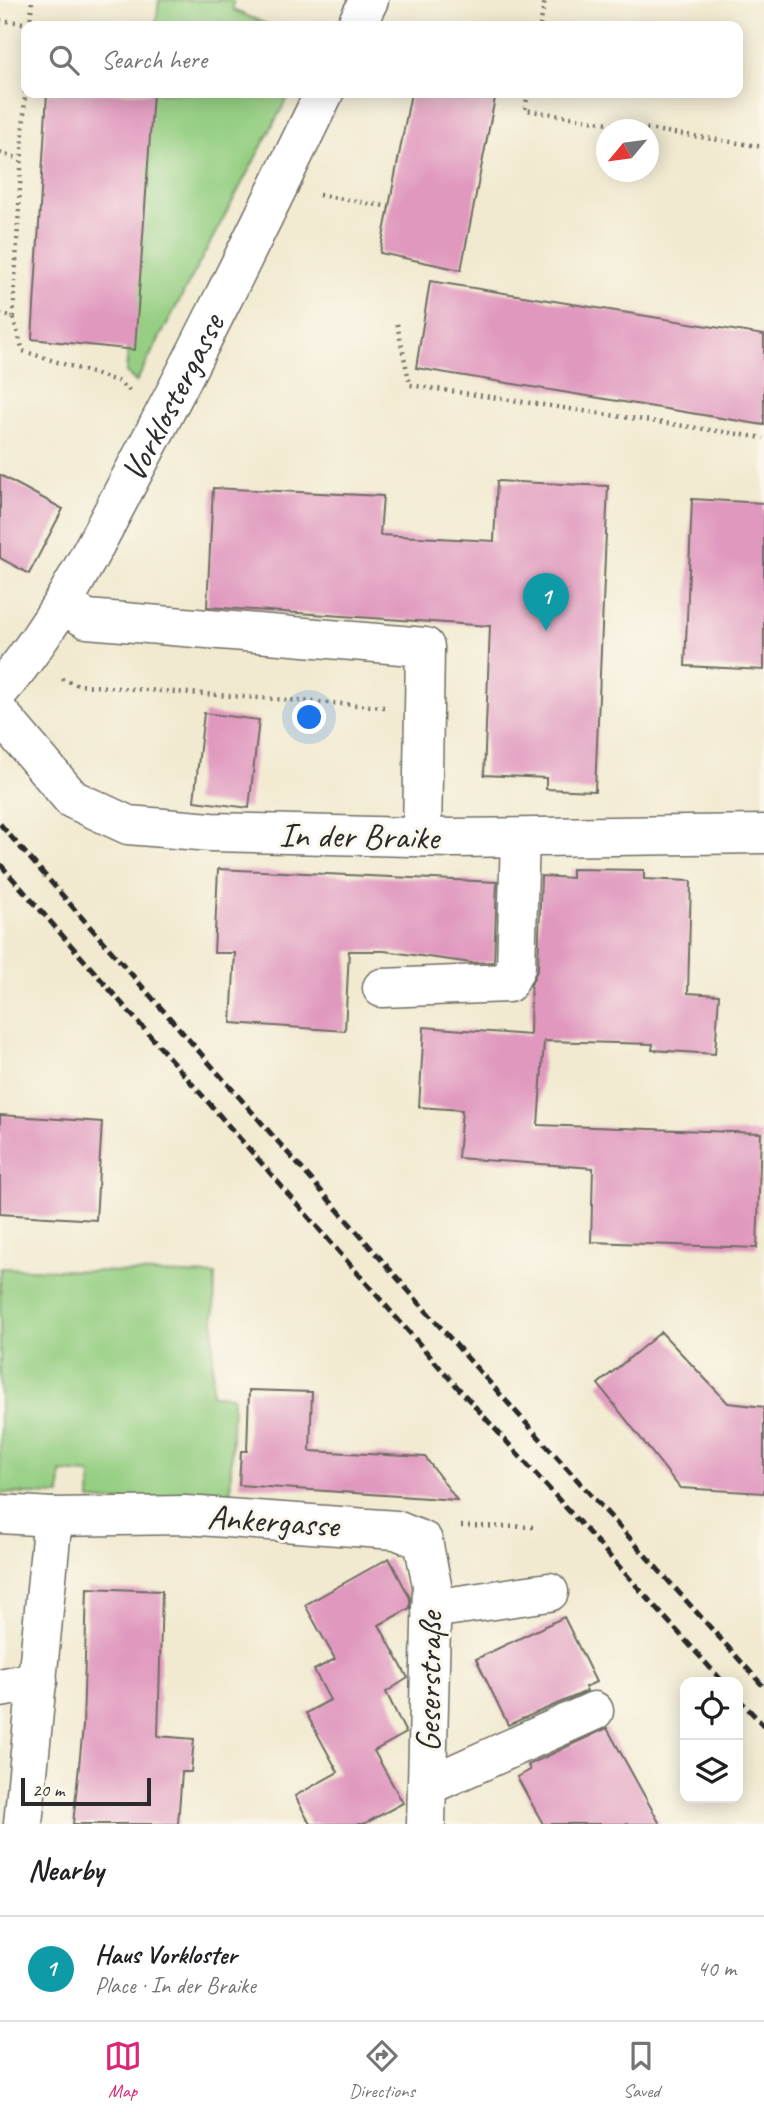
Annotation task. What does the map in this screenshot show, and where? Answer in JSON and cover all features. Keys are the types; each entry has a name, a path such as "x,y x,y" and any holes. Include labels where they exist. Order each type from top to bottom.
{"street":[{"path":"358,21 369,0"},
{"name":"Vorklostergasse","path":"12,677 63,605 163,417 322,98"},
{"path":"63,605 86,619 425,647 422,837"},
{"name":"In der Braike","path":"0,714 72,799 128,825 211,832 422,837 764,834"},
{"path":"382,988 508,983 516,967 520,838"},
{"name":"Ankergasse","path":"0,1514 53,1517 185,1515 396,1530 423,1541"},
{"path":"23,1824 53,1517"},
{"name":"Geserstraße","path":"423,1541 432,1585 426,1824"},
{"path":"431,1609 549,1591"},
{"path":"0,1688 38,1681"},
{"path":"427,1786 594,1711"}],"path":[{"path":"30,21 32,0"},
{"path":"541,21 545,0"},
{"path":"0,20 21,24"},
{"path":"24,98 13,317 23,351 117,381 163,417"},
{"path":"527,98 525,110 764,147"},
{"path":"0,153 20,159"},
{"path":"277,189 390,207"},
{"path":"0,314 13,317"},
{"path":"397,324 410,385 764,438"},
{"path":"12,677 79,685 424,710"},
{"path":"423,1541 431,1528 449,1525 537,1527"}],"green space":[{"path":"159,0 233,0 233,10 259,21 157,21"},
{"path":"151,98 287,98 136,382 126,372"},
{"path":"0,1268 215,1275 212,1395 233,1396 230,1505 90,1500 91,1474 61,1472 60,1495 0,1493"}],"building":[{"path":"47,98 153,98 135,350 32,339"},
{"path":"410,98 495,98 461,270 380,253"},
{"path":"430,281 764,335 764,425 416,368"},
{"path":"0,475 63,509 29,574 0,558"},
{"path":"497,481 608,486 595,791 546,789 546,778 484,775 490,626 207,607 213,488 383,496 380,535 494,541"},
{"path":"692,499 764,503 764,670 685,666"},
{"path":"204,713 259,720 249,808 194,801"},
{"path":"218,869 497,882 494,962 472,963 384,951 349,951 345,1031 231,1023 235,953 214,953"},
{"path":"572,869 644,870 644,879 691,881 688,993 719,995 715,1054 652,1050 653,1044 544,1041 538,1125 761,1133 757,1248 591,1242 593,1168 458,1158 462,1110 419,1107 424,1027 530,1035 531,985 538,968 541,876 572,878"},
{"path":"0,1115 102,1122 96,1220 0,1214"},
{"path":"661,1332 728,1403 764,1407 764,1493 680,1488 598,1384"},
{"path":"249,1390 312,1392 310,1451 425,1457 457,1500 239,1485 241,1451 247,1451"},
{"path":"389,1558 410,1598 410,1608 379,1625 408,1678 386,1692 406,1733 374,1751 403,1803 364,1824 310,1824 295,1796 338,1772 306,1713 330,1700 314,1670 335,1659 305,1605"},
{"path":"87,1588 162,1591 158,1736 194,1739 191,1772 182,1772 178,1824 73,1824 83,1727"},
{"path":"564,1617 596,1682 585,1687 587,1691 508,1725 476,1659"},
{"path":"607,1728 660,1824 543,1824 517,1777 530,1770 528,1765"}],"railway":[{"path":"0,824 463,1353 764,1687"},
{"path":"0,864 443,1371 718,1677"},
{"path":"743,1703 764,1726"}],"place":[{"name":"Haus Vorkloster","path":"546,631"}]}
